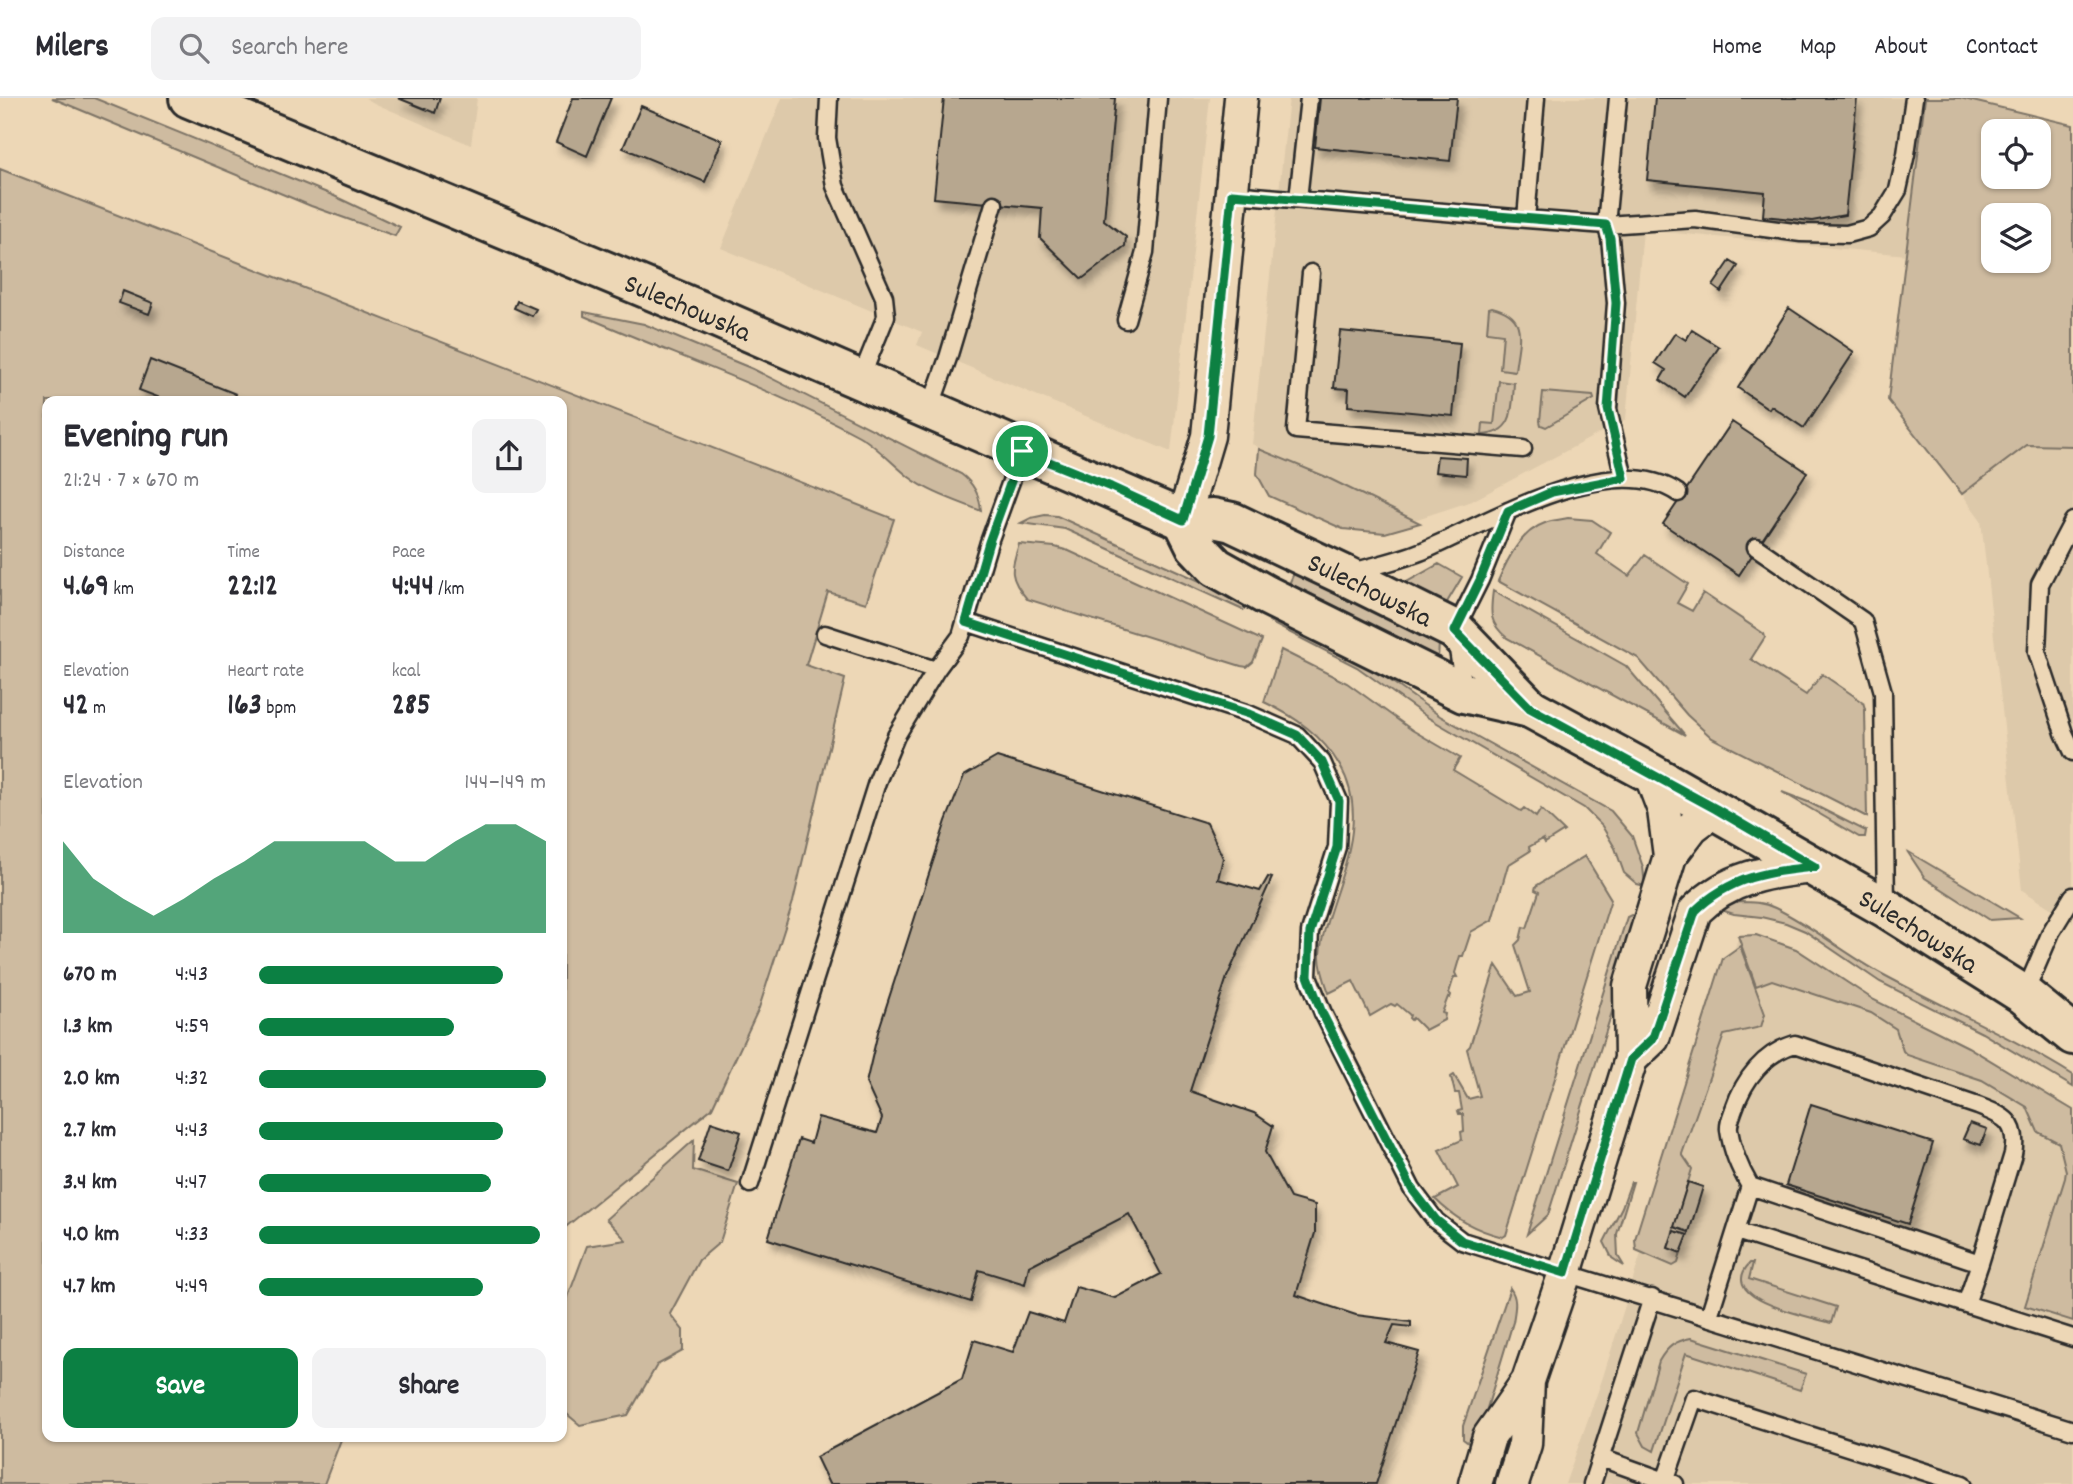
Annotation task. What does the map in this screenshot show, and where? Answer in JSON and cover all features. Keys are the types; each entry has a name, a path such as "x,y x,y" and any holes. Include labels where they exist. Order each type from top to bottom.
{"street":[{"name":"Sulechowska","path":"189,98 706,313 1183,520 1213,519 1232,522 1455,631 1530,708"},
{"path":"1183,520 1208,436 1241,98"},
{"name":"Sulechowska","path":"1183,520 1196,546 1216,567 1266,595 1464,693 1530,708 1716,809 1886,908 2024,995 2073,1035"},
{"path":"1650,773 1664,810 1670,856"},
{"path":"1475,1484 1489,1437 1528,1381 1565,1273 1631,1059 1630,986 1670,856 1692,827 1716,809"},
{"path":"1631,1059 1653,1038 1695,911 1726,886 1777,871 1815,867"},
{"name":"Sulechowska","path":"2024,995 2073,1016"},
{"path":"1512,1484 1525,1444 1528,1381"}],"lane":[{"path":"829,98 827,138 835,186 884,297 886,316 860,380"},
{"path":"1126,320 1145,253 1158,98"},
{"path":"1298,200 1309,98"},
{"path":"1526,219 1536,98"},
{"path":"1618,98 1606,225 1610,238 1616,303 1608,409 1624,478"},
{"path":"1232,194 1606,225 1695,219 1801,233 1847,234 1869,228 1882,216 1898,190 1914,98"},
{"path":"929,411 947,362 994,204"},
{"path":"1311,273 1296,430 1523,449"},
{"path":"750,1184 877,782 897,736 936,670 961,636 989,542 1022,451"},
{"path":"1344,575 1424,551 1552,492 1624,478 1653,480 1678,493"},
{"path":"1464,693 1455,631 1480,580 1508,511"},
{"path":"2073,521 2040,583 2037,652 2073,752"},
{"path":"1756,547 1863,621 1884,691 1886,908"},
{"path":"966,622 1249,714 1297,735 1322,762 1339,801 1337,847 1310,932 1308,976 1322,1013 1412,1189 1436,1220 1462,1241 2073,1430"},
{"path":"825,634 936,670"},
{"path":"2024,995 2051,932 2073,896"},
{"path":"1966,1304 1980,1263 2013,1154 2016,1140 2011,1126 2000,1115 1795,1044 1779,1048 1749,1076 1739,1094 1728,1126 1736,1161 1750,1186 1980,1263"},
{"path":"1709,1316 1750,1186"},
{"path":"1736,1230 2073,1338"},
{"path":"1592,1484 1652,1298"},
{"path":"1601,1458 1670,1483 1694,1398 1963,1484"}],"shaded area":[{"path":"52,98 94,98 332,195 400,227 395,236 311,206"},
{"path":"365,98 477,98 471,145 376,104"},
{"path":"782,98 1210,98 1171,452 917,345 922,332 721,248"},
{"path":"1289,98 1925,98 1907,255 1643,230 1626,419 1472,501 1414,520 1252,444"},
{"path":"1925,98 1960,98 2048,119 1981,119 1981,189 2051,189 2051,120 2073,125 2073,446 2027,445 1962,494 1888,400"},
{"path":"0,169 894,519 866,603 828,592 806,665 845,679 793,902 759,1008 712,1108 567,1226 567,396 42,396 42,1442 340,1442 324,1484 0,1484"},
{"path":"1489,308 1504,311 1517,323 1519,340 1515,371 1500,369 1503,334 1487,332"},
{"path":"584,312 644,324 753,369 961,474 975,490 981,511 917,483 866,440 826,419 758,387 584,316"},
{"path":"1499,381 1514,383 1510,418 1501,430 1482,435 1483,423 1494,424"},
{"path":"1543,392 1593,396 1594,399 1546,427 1541,425 1540,421"},
{"path":"2027,445 2073,446 2073,922 2022,890 1981,520 1962,494"},
{"path":"1259,449 1324,476 1420,523 1385,533 1343,529 1269,496 1257,474"},
{"path":"1045,515 1057,516 1248,603 1248,607 1243,610 1065,529 1021,523"},
{"path":"1568,518 1592,520 1610,532 1597,554 1629,576 1645,555 1688,584 1677,603 1692,611 1703,593 1764,634 1765,637 1751,659 1806,695 1822,674 1863,702 1867,817 1712,738 1687,715 1638,658 1498,581 1510,556 1529,532 1547,522"},
{"path":"1019,544 1069,551 1262,640 1253,662 1247,667 1241,666 1027,599 1017,585 1013,573"},
{"path":"1439,564 1462,577 1446,604 1405,583"},
{"path":"1296,569 1439,643 1438,659 1289,584"},
{"path":"1493,591 1626,666 1685,735 1507,638 1492,617"},
{"path":"1269,613 1367,664 1440,716 1611,811 1632,836 1643,867 1645,886 1637,884 1624,873 1615,848 1602,826 1584,808 1427,717 1357,667 1269,622"},
{"path":"1281,650 1347,683 1412,730 1460,758 1453,770 1521,811 1524,808 1536,817 1541,809 1564,831 1545,843 1543,839 1529,847 1530,851 1508,865 1492,920 1471,932 1463,956 1460,956 1455,973 1457,977 1454,977 1450,998 1448,997 1442,1013 1445,1014 1444,1020 1425,1030 1413,1018 1411,1020 1410,1015 1397,1004 1391,1004 1370,1016 1353,981 1329,993 1321,966 1321,946 1351,840 1352,803 1340,766 1325,745 1297,721 1264,702"},
{"path":"1782,792 1866,831 1865,837 1859,837"},
{"path":"1907,851 2020,918 1990,920 1925,878"},
{"path":"1585,856 1611,899 1506,1235 1503,1237 1466,1223 1435,1199 1458,1187 1439,1150 1462,1140 1461,1132 1464,1131 1463,1114 1458,1111 1462,1110 1459,1093 1455,1093 1451,1077 1454,1075 1468,1099 1480,1096 1467,1049 1496,965 1517,996 1530,992 1515,945 1520,940 1523,927 1527,928 1539,892 1535,890 1536,886"},
{"path":"1738,902 1766,905 1789,915 1870,967 2027,1048 2073,1075 2073,1087 1982,1033 1880,982 1805,931 1786,923 1721,910"},
{"path":"1631,915 1641,920 1548,1215 1527,1234 1627,917"},
{"path":"1756,935 1796,949 1874,1000 1968,1047 2073,1110 2073,1321 2025,1306 2065,1178 2066,1171 2059,1143 2038,1132 2027,1107 1982,1080 1907,1055 1903,1051 1896,1029 1871,1013 1772,980 1756,986 1738,936"},
{"path":"1738,938 1901,1025 2052,1121 2073,1158 2073,1484 1565,1484 1603,1377"},
{"path":"1740,946 1765,1014 1761,1027 1724,1035 1682,1154 1692,1169 1668,1248 1681,1253 1678,1263 1673,1266 1636,1250 1635,1239 1723,958"},
{"path":"694,1140 693,1170 738,1184 720,1242 699,1260 670,1314 683,1330 683,1351 657,1365 628,1415 580,1425 567,1414 567,1300 587,1246 626,1240 606,1219"},
{"path":"1631,1182 1617,1234 1618,1256 1624,1266 1612,1258 1604,1242"},
{"path":"1750,1263 1753,1263 1749,1279 1836,1307 1831,1323 1786,1311 1754,1296 1744,1287 1742,1276"},
{"path":"1510,1288 1515,1300 1513,1322 1475,1448 1463,1439 1463,1426"},
{"path":"1691,1338 1806,1374 1800,1390 1686,1353 1654,1451 1645,1446 1638,1433 1659,1361 1672,1345"}],"building":[{"path":"398,98 440,98 435,113"},
{"path":"573,98 611,98 587,156 556,142"},
{"path":"944,98 1115,98 1104,220 1126,237 1125,246 1082,279 1040,238 1042,208 934,198"},
{"path":"1320,98 1457,98 1450,161 1315,147"},
{"path":"1655,98 1857,98 1845,215 1812,221 1763,216 1765,192 1647,180"},
{"path":"641,106 722,140 705,182 623,148"},
{"path":"1730,261 1738,266 1721,292 1713,286"},
{"path":"123,291 153,303 149,314 119,303"},
{"path":"517,301 536,309 532,316 514,308"},
{"path":"1789,308 1854,352 1804,428 1738,388"},
{"path":"1692,330 1719,347 1685,397 1660,380 1666,370 1655,363 1675,333 1686,340"},
{"path":"1340,331 1460,343 1453,416 1348,406 1349,389 1334,388"},
{"path":"150,360 236,394 155,396 139,390"},
{"path":"1732,422 1807,472 1739,575 1663,524"},
{"path":"1437,456 1467,458 1466,475 1435,472"},
{"path":"997,757 1207,823 1223,858 1218,879 1260,891 1268,877 1272,878 1227,977 1190,1091 1254,1113 1273,1126 1265,1152 1290,1198 1315,1205 1315,1233 1296,1295 1356,1315 1411,1322 1411,1327 1394,1325 1386,1343 1419,1352 1376,1484 829,1484 816,1457 962,1379 974,1340 1013,1352 1028,1312 1064,1323 1076,1287 1115,1298 1161,1274 1129,1214 1029,1266 1025,1284 979,1270 971,1302 768,1239 799,1139 811,1143 818,1117 877,1133 882,1118 866,1083 878,1032 946,821 964,776"},
{"path":"1811,1104 1933,1143 1908,1224 1786,1185"},
{"path":"711,1122 741,1132 728,1171 698,1161"},
{"path":"1970,1123 1987,1129 1981,1145 1963,1139"},
{"path":"1688,1182 1703,1187 1689,1232 1674,1227"},
{"path":"1674,1231 1688,1235 1681,1253 1668,1248"}],"route":[{"path":"1232,194 1606,225 1610,238 1616,303 1608,409 1624,478 1552,492 1508,511 1480,580 1455,631 1530,708 1716,809 1815,867 1777,871 1726,886 1695,911 1653,1038 1631,1059 1565,1273 1462,1241 1436,1220 1412,1189 1322,1013 1308,976 1310,932 1337,847 1339,801 1322,762 1297,735 1249,714 966,622 989,542 1022,451 1183,520 1208,436 1232,194"}]}
